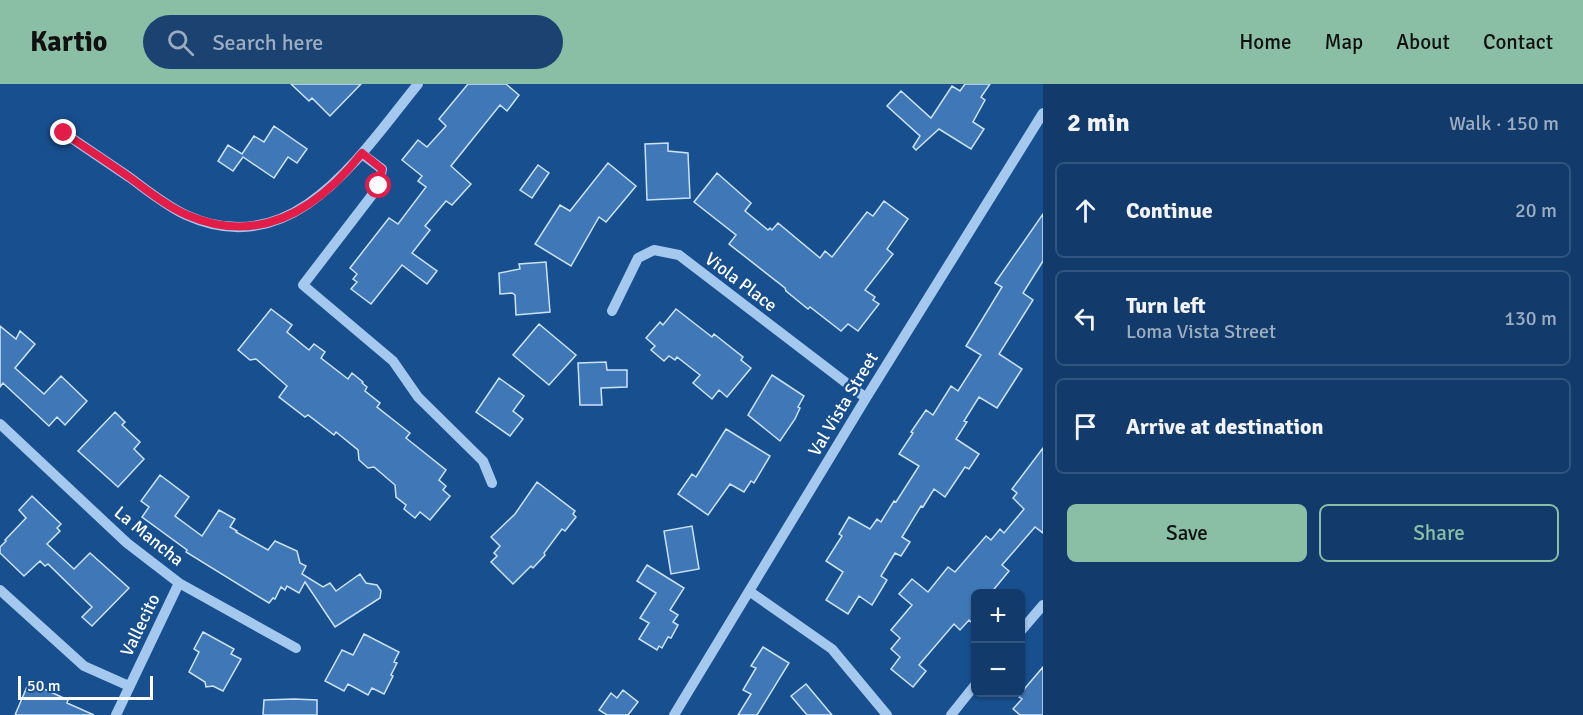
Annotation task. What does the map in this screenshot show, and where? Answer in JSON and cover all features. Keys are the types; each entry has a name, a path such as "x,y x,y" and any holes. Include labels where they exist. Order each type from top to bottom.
{"street":[{"path":"64,133 186,215 221,225 255,227 287,218 318,198 347,172 418,84"},
{"name":"Val Vista Street","path":"674,715 866,398 1043,113"},
{"path":"362,153 382,169 379,186 303,285 393,361 418,397 483,461 492,483"},
{"name":"Viola Place","path":"612,311 638,258 654,250 679,255 866,398"},
{"name":"La Mancha","path":"0,424 127,543 179,583 296,648"},
{"name":"Vallecito","path":"116,715 179,583"},
{"path":"0,590 84,666 129,686"},
{"path":"748,591 832,649 887,715"},
{"path":"1025,626 1043,605"},
{"path":"951,715 971,690"}],"building":[{"path":"291,84 361,84 330,116 312,98 309,101"},
{"path":"468,84 506,84 519,95 507,111 500,105 451,166 471,184 452,205 446,201 425,226 430,230 412,253 437,271 427,284 402,265 371,304 351,289 357,282 353,279 357,274 350,268 389,218 398,224 426,187 418,181 422,176 402,160 418,140 427,147 446,126 439,119"},
{"path":"965,84 990,84 981,97 985,100 973,122 984,129 971,149 939,129 916,150 913,147 920,136 887,106 901,91 931,118 952,86 960,91"},
{"path":"274,126 307,149 297,163 288,157 274,178 243,157 233,171 218,161 228,145 242,154 254,136 264,142"},
{"path":"668,143 668,151 688,153 690,198 647,200 645,144"},
{"path":"608,163 636,186 606,222 599,217 571,266 535,244 560,205 570,211"},
{"path":"538,165 549,173 532,198 520,190"},
{"path":"717,173 751,203 745,211 768,230 770,228 772,230 778,223 820,258 825,251 832,257 867,212 873,216 884,201 908,219 887,249 893,254 865,290 875,297 873,300 879,304 858,331 848,324 841,331 810,307 808,309 729,244 736,235 694,202"},
{"path":"1043,214 1043,261 1023,293 1033,300 999,354 1022,369 997,408 979,397 956,439 979,454 969,469 965,467 945,497 934,489 923,507 921,506 902,537 910,542 901,556 895,553 881,576 887,580 872,605 859,596 848,614 826,600 843,572 826,561 842,536 839,534 849,517 870,529 877,519 881,522 919,466 899,454 926,410 933,415 951,386 958,391 981,355 966,346 1002,287 995,283"},
{"path":"546,262 550,312 516,315 515,295 500,294 499,273 520,269 519,264"},
{"path":"271,309 292,325 287,332 309,350 314,344 325,352 321,358 348,379 352,373 363,382 367,387 365,391 380,403 377,407 410,433 406,438 446,470 439,480 446,486 443,490 450,496 430,520 420,512 415,518 404,509 406,505 396,497 395,485 374,467 368,468 359,460 358,450 336,432 334,435 279,397 287,386 256,359 250,360 238,350"},
{"path":"676,309 712,337 714,334 743,357 741,360 751,368 727,397 719,390 712,399 693,383 700,375 677,357 675,360 669,356 664,361 651,350 655,346 646,338 660,322 663,325"},
{"path":"539,324 576,355 549,385 513,355"},
{"path":"0,326 16,339 20,331 35,344 15,368 44,394 61,376 87,401 65,425 57,417 49,426 3,383 0,387"},
{"path":"606,362 607,370 627,370 627,387 601,388 602,405 580,405 578,363"},
{"path":"772,375 804,396 795,419 780,441 748,415"},
{"path":"499,378 524,396 513,411 523,419 510,436 476,412"},
{"path":"115,412 125,422 122,425 140,442 134,449 144,459 118,487 78,451"},
{"path":"726,429 770,456 754,483 751,481 744,492 730,484 708,515 678,494 692,474 696,477"},
{"path":"1043,448 1043,533 1035,527 1002,565 1009,571 994,589 971,589 971,622 969,620 960,630 954,624 919,665 926,671 913,687 891,669 900,657 891,649 900,638 891,630 912,605 899,594 912,579 928,592 948,567 955,572 986,536 991,540 1000,529 1004,533 1024,509 1013,498 1017,493 1012,489"},
{"path":"160,475 189,497 175,516 202,536 219,510 235,519 230,527 236,532 268,550 275,541 297,551 300,563 306,566 302,574 323,587 330,583 336,591 360,574 366,583 377,585 381,591 380,598 335,627 305,582 299,593 287,586 285,590 281,587 275,599 273,598 269,603 186,552 187,550 142,517 149,507 141,501"},
{"path":"537,482 575,511 573,514 576,517 565,531 562,529 544,553 545,555 533,568 531,566 513,584 491,562 497,556 494,553 500,546 491,537 515,514"},
{"path":"32,496 61,524 57,528 60,531 47,544 74,569 90,553 129,588 92,626 82,617 92,607 48,564 45,566 40,561 24,576 0,553 0,547 5,540 26,518 19,510"},
{"path":"692,526 699,569 671,574 664,531"},
{"path":"647,565 684,588 670,610 678,615 673,622 678,625 671,638 668,637 662,648 659,646 657,650 639,639 649,623 640,618 656,593 637,581"},
{"path":"203,632 234,649 231,654 241,659 223,691 213,686 206,687 205,682 189,672 199,652 194,649"},
{"path":"364,634 399,652 394,662 397,663 391,675 393,676 384,694 372,688 368,695 348,684 344,691 325,681 342,650 353,655"},
{"path":"763,647 789,663 757,715 738,715 751,694 743,690 756,668 751,666"},
{"path":"1043,667 1043,715 1020,715 1013,709 1022,699 1019,697 1025,697 1026,687"},
{"path":"29,682 68,700 67,703 94,715 15,715"},
{"path":"806,684 832,715 807,715 791,696"},
{"path":"623,690 638,702 628,715 607,715 599,710 611,693 617,698"},
{"path":"264,700 317,700 317,715 263,715"}],"route":[{"path":"64,133 186,215 221,225 255,227 287,218 318,198 347,172 362,153 382,169 379,186"}]}
